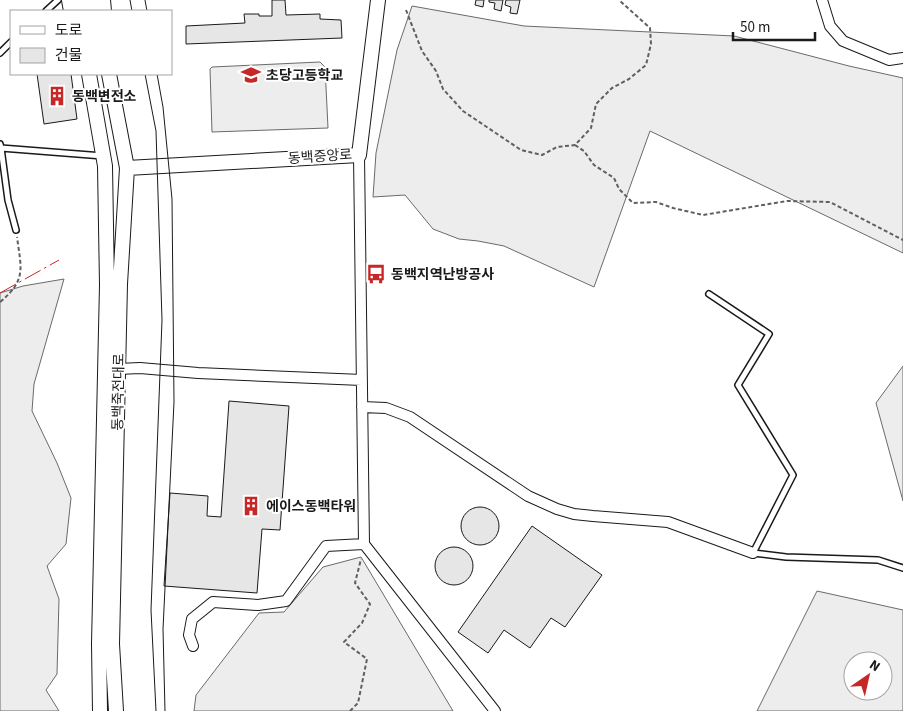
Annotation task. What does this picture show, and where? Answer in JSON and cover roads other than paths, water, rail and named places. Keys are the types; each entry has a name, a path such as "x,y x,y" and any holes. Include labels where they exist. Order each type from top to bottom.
{"main road":[{"name":"동백중앙로","path":"127,168 359,155 378,0"},
{"name":"동백죽전대로","path":"88,75 105,166 107,285 99,644 100,711"},
{"name":"동백죽전대로","path":"109,75 127,168 120,284 112,644 116,711"}],"street":[{"path":"822,0 830,26 843,41 889,60 903,58"},
{"path":"359,155 364,544 495,711"},
{"path":"118,369 140,368 198,373 362,380"},
{"path":"362,406 386,408 410,417 528,496 557,509 574,514 668,522 753,553"},
{"path":"192,646 189,635 192,619 213,602 258,605 286,601 326,546 364,544"}],"lane":[{"path":"47,10 58,0"},
{"path":"0,53 10,43"},
{"path":"16,230 8,200 1,146 104,156"},
{"path":"709,294 769,334 738,385 793,475 753,553 786,557 878,560 903,568"}],"tram line":[{"path":"130,0 132,10"},
{"path":"145,0 147,10"},
{"path":"145,75 156,131 162,320 151,610 156,711"},
{"path":"157,75 163,107 172,199 174,402 163,629 165,711"}],"place":[{"name":"초당고등학교","path":"251,75"},
{"name":"동백변전소","path":"57,96"},
{"name":"동백지역난방공사","path":"376,274"},
{"name":"에이스동백타워","path":"251,506"}]}
